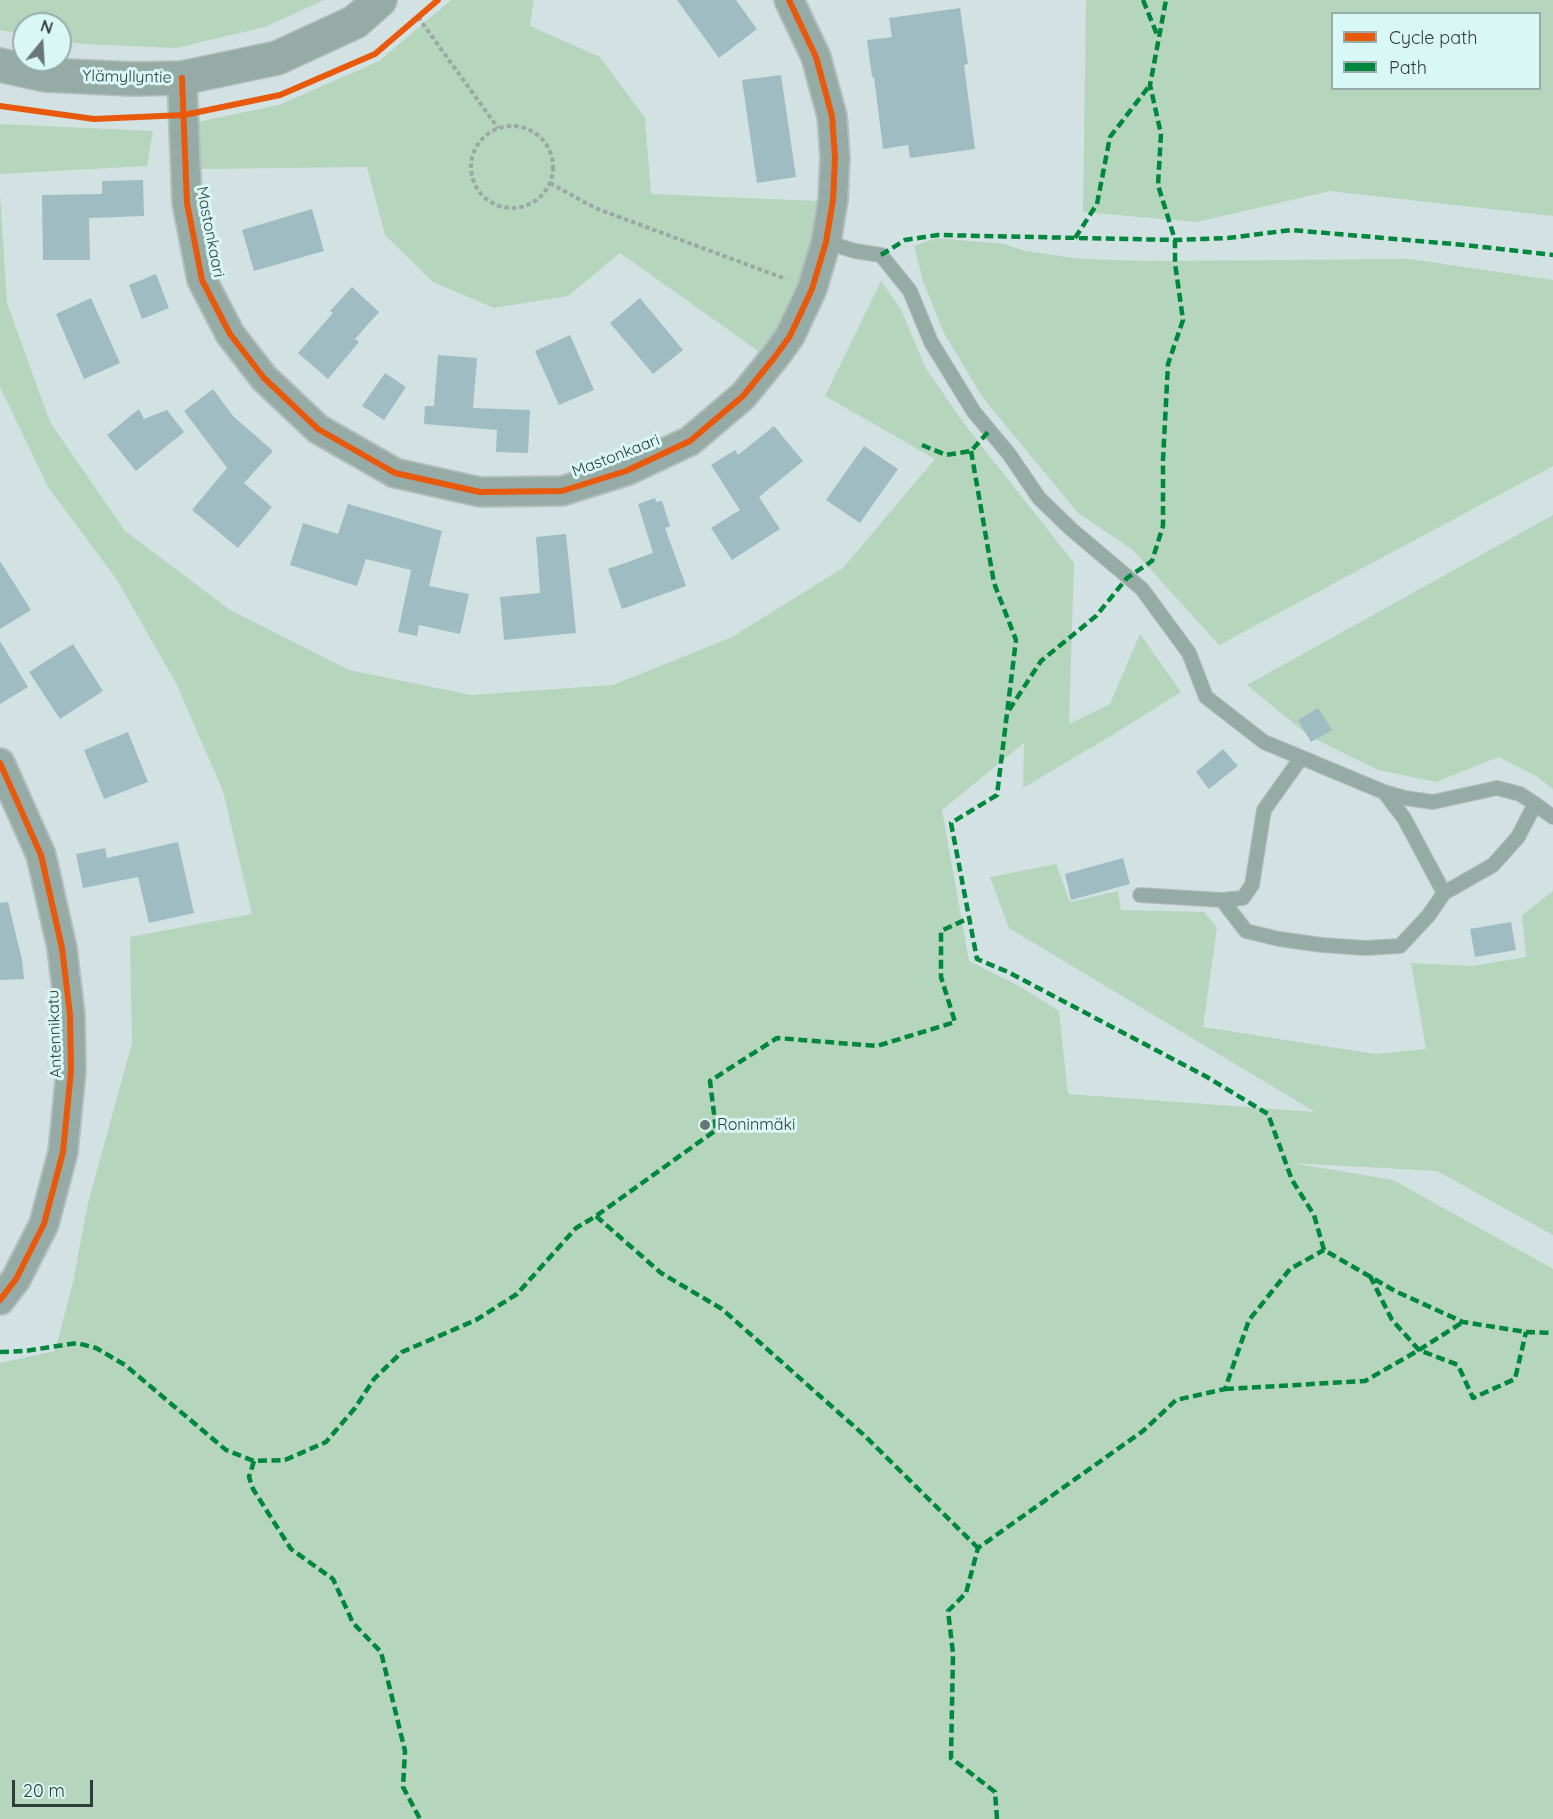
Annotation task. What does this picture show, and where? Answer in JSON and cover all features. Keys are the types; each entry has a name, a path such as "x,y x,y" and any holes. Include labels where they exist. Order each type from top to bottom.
{"street":[{"name":"Ylämyllyntie","path":"0,65 45,75 133,79 182,78 277,58 355,22 380,0"},
{"name":"Mastonkaari","path":"182,78 187,203 202,280 231,334 264,378 318,429 395,473 480,492 562,491 626,471 690,441 743,396 790,336 812,289 826,242 833,200 835,157 832,116 816,57 789,0"},
{"name":"Antennikatu","path":"0,763 41,855 62,948 70,1015 71,1071 63,1152 44,1224 16,1279 0,1300"}],"lane":[{"path":"826,242 881,255 910,291 931,342 974,412 1010,454 1039,498 1071,529 1142,589 1189,653 1206,697 1264,742 1384,792 1433,802 1497,788 1520,794 1553,817"},
{"path":"1140,895 1222,900 1243,898 1252,885 1264,810 1301,758"},
{"path":"1384,792 1404,818 1444,893"},
{"path":"1222,900 1246,931 1279,939 1365,948 1400,946 1429,915 1444,893 1493,865 1518,837 1535,804"}],"path":[{"path":"410,24 425,11"},
{"path":"418,17 498,128"},
{"path":"511,125 525,127 542,139 552,156 554,170 550,183 543,195 532,203 506,208 482,195 475,184 471,171 472,157 477,145 486,135 498,128 511,125"},
{"path":"550,183 595,208 812,289"}],"green space":[{"path":"0,0 324,0 265,27 176,48 72,42 72,12 12,12 12,32 0,30"},
{"path":"451,0 534,0 530,26 600,57 645,118 651,194 819,201 817,221 804,272 778,329 761,353 620,253 568,296 494,308 433,282 385,235 367,167 199,169 197,122 279,105 379,61"},
{"path":"1086,0 1553,0 1553,216 1330,191 1197,222 1083,212"},
{"path":"0,124 153,131 147,166 0,174"},
{"path":"0,194 7,303 50,422 125,531 230,610 349,670 471,695 613,685 732,637 843,568 935,459 825,396 881,281 901,309 925,367 965,425 1074,563 1069,724 1110,704 1140,634 1181,692 1023,788 1024,743 942,810 969,961 1019,986 1059,1011 1068,1094 1315,1112 1009,928 990,877 1056,864 1070,902 1118,891 1121,910 1204,912 1217,928 1203,1027 1375,1054 1426,1049 1411,963 1472,966 1526,957 1522,915 1553,891 1553,1235 1437,1171 1292,1163 1393,1180 1553,1269 1553,1819 0,1819 0,1363 55,1351 73,1282 88,1203 132,1043 130,937 252,914 223,791 177,685 117,580 48,487 0,387"},
{"path":"937,238 1004,244 1025,251 1082,259 1153,261 1409,259 1553,280 1553,466 1219,645 1133,550 1078,513 983,398 944,333 923,281 914,246"},
{"path":"1553,515 1553,789 1536,776 1499,757 1436,782 1378,770 1309,736 1247,685"}],"building":[{"path":"677,0 736,0 757,29 719,58"},
{"path":"960,8 968,64 964,65 975,149 910,158 908,145 883,149 867,40 892,37 889,18"},
{"path":"781,75 796,177 757,183 742,80"},
{"path":"143,180 144,216 89,218 90,260 43,260 42,195 102,194 102,181"},
{"path":"312,209 324,251 254,271 242,230"},
{"path":"156,274 169,308 142,319 129,285"},
{"path":"352,287 379,312 355,339 359,342 328,379 298,353 333,313 330,311"},
{"path":"91,298 120,363 84,379 56,314"},
{"path":"640,298 683,350 653,374 610,323"},
{"path":"570,335 594,390 559,405 535,351"},
{"path":"438,355 477,358 473,408 530,410 528,453 496,452 497,430 424,424 425,406 434,406"},
{"path":"385,373 406,387 384,420 362,406"},
{"path":"213,389 233,416 273,451 244,483 272,507 238,548 192,510 227,468 184,411"},
{"path":"139,409 144,419 167,410 184,432 136,471 107,435"},
{"path":"774,426 803,461 759,497 780,529 732,560 711,528 740,510 711,465 735,450 738,455"},
{"path":"864,446 898,469 860,523 826,500"},
{"path":"655,498 656,502 662,501 670,526 665,528 686,586 622,609 608,569 653,553 638,504"},
{"path":"348,504 442,531 429,586 469,594 460,634 419,625 417,636 398,632 411,570 366,559 357,586 290,565 303,523 338,534"},
{"path":"566,534 576,633 504,640 500,597 540,593 536,537"},
{"path":"0,561 31,610 0,629"},
{"path":"0,641 28,687 0,704"},
{"path":"73,644 103,691 60,719 29,672"},
{"path":"1318,708 1332,730 1311,742 1298,720"},
{"path":"128,732 148,782 104,799 84,750"},
{"path":"1223,749 1238,766 1209,789 1196,772"},
{"path":"178,842 194,913 149,923 138,877 83,888 76,854 105,848 107,858"},
{"path":"1123,858 1130,884 1071,900 1065,874"},
{"path":"8,902 22,960 24,979 0,980 0,903"},
{"path":"1511,922 1516,950 1475,957 1470,929"}],"marked path":[{"path":"1143,0 1158,37"},
{"path":"1009,710 1041,661 1096,616 1127,578 1152,561 1163,526 1163,460 1168,364 1183,320 1175,263 1175,240 1158,185 1161,134 1150,85 1166,0"},
{"path":"1075,238 1097,204 1110,137 1150,85"},
{"path":"881,255 905,240 938,235 1175,240 1228,238 1291,230 1553,255"},
{"path":"922,445 946,455 971,451 989,431"},
{"path":"971,451 994,583 1016,640 997,795 951,823 977,959 1008,972 1207,1077 1268,1114 1292,1180 1314,1215 1324,1250 1395,1291 1463,1322 1526,1332 1553,1333"},
{"path":"0,1352 25,1351 77,1343 96,1348 125,1365 226,1450 254,1461 285,1460 326,1442 355,1408 374,1379 402,1352 476,1320 517,1294 576,1228 716,1130 710,1081 777,1038 877,1046 955,1022 941,977 941,931 969,918"},
{"path":"596,1216 661,1273 722,1309 865,1436 978,1548"},
{"path":"997,1819 995,1792 951,1758 953,1653 948,1611 966,1593 978,1548 1143,1431 1176,1400 1225,1389 1249,1320 1290,1269 1324,1250"},
{"path":"1370,1276 1392,1320 1419,1350 1458,1365 1473,1398 1515,1379 1526,1332"},
{"path":"1225,1389 1365,1381 1463,1322"},
{"path":"254,1461 249,1477 253,1489 291,1549 333,1579 353,1623 381,1652 405,1751 403,1787 420,1819"}],"cycle path":[{"path":"0,106 94,119 184,115 280,95 375,54 438,0"},
{"path":"182,78 187,203 202,280 230,334 264,378 318,429 395,473 480,492 562,491 626,471 690,441 743,396 774,358 790,336 812,289 826,242 833,200 835,157 832,116 816,57 789,0"},
{"path":"0,763 41,855 62,948 70,1015 71,1071 63,1152 44,1224 16,1279 0,1300"}],"place":[{"name":"Roninmäki","path":"705,1125"}]}
